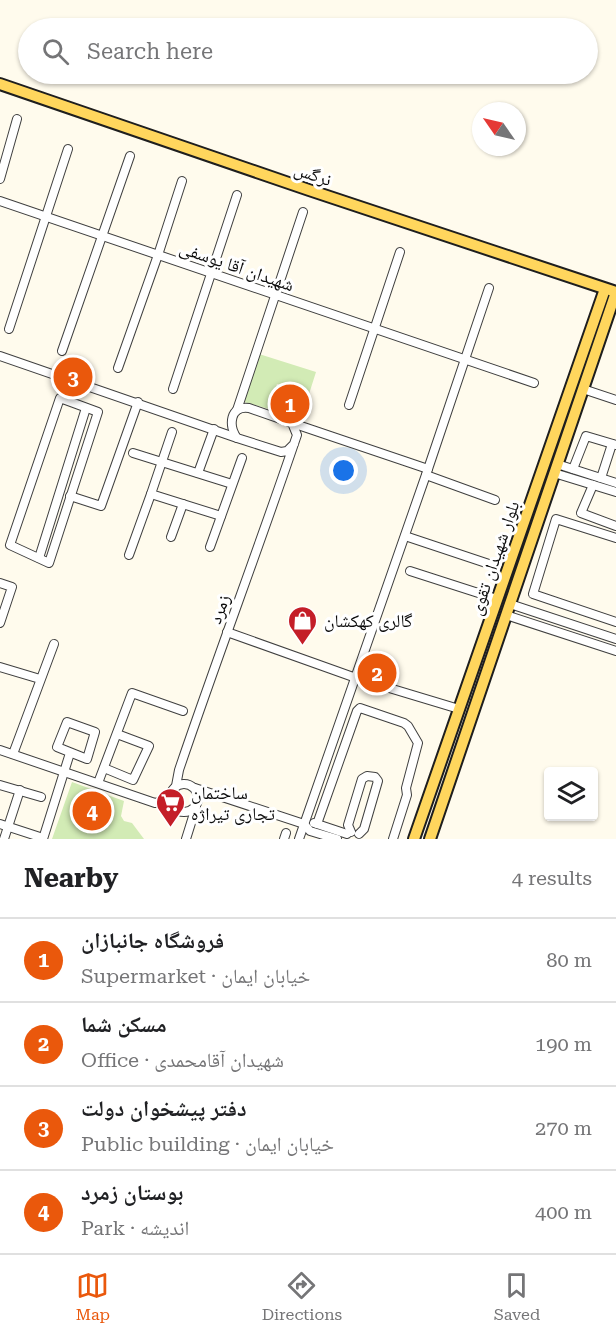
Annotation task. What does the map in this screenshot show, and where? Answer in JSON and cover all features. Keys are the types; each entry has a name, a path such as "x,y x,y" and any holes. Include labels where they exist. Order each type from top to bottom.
{"main road":[{"name":"نرگس","path":"0,84 616,292"},
{"name":"بلوار شهیدان تقوی","path":"414,839 604,289"},
{"name":"بلوار شهیدان تقوی","path":"430,839 616,292"},
{"path":"459,709 472,714"}],"street":[{"path":"0,179 17,119"},
{"path":"9,329 68,149"},
{"path":"62,351 130,156"},
{"path":"118,368 182,181"},
{"path":"173,389 237,195"},
{"name":"شهیدان آقا یوسفی","path":"0,201 534,383"},
{"path":"237,438 230,426 231,420 237,410 303,212"},
{"path":"349,405 400,252"},
{"path":"299,839 489,288"},
{"path":"0,356 281,452 287,452 294,444"},
{"path":"583,389 616,400"},
{"path":"60,398 98,412 70,496 49,563 10,545 60,398"},
{"path":"70,496 101,506 138,402"},
{"path":"237,410 243,407 249,408 304,427 427,472 495,500"},
{"path":"39,558 86,408"},
{"path":"292,423 297,435"},
{"path":"297,435 304,427"},
{"path":"198,473 214,429"},
{"path":"129,555 172,432"},
{"name":"زمرد","path":"176,786 179,770 226,632 297,435"},
{"path":"573,469 586,436 614,444 601,478"},
{"path":"281,452 285,458 285,470"},
{"path":"133,453 232,484"},
{"path":"210,547 242,458"},
{"path":"556,468 573,469 616,483"},
{"path":"556,468 592,485 616,492"},
{"path":"592,485 581,513 615,523"},
{"path":"151,494 221,516"},
{"path":"171,537 183,504"},
{"path":"616,538 556,519 533,594 616,622"},
{"path":"405,536 492,565"},
{"path":"410,571 497,599"},
{"path":"0,584 12,587 0,623"},
{"path":"510,604 616,639"},
{"path":"506,615 616,651"},
{"path":"226,632 356,678 459,709"},
{"path":"13,754 54,644"},
{"path":"0,667 40,679"},
{"path":"99,783 132,693 183,711"},
{"path":"315,832 360,708 404,723 418,743 406,788 408,795 393,839"},
{"path":"67,722 95,732 87,759 70,753 57,747 67,722"},
{"path":"104,768 133,780 149,746 117,734"},
{"path":"0,750 155,803 170,801"},
{"path":"4,825 43,838 70,753"},
{"path":"315,832 352,836 364,829 378,781 375,777 367,776 362,779 348,825 352,836"},
{"path":"0,784 41,797"},
{"path":"196,805 193,809 184,812 175,809 170,801 171,792 176,786 188,784 304,824 312,822 315,832"},
{"path":"186,839 199,796 195,788"},
{"path":"4,839 4,825 20,790"},
{"path":"315,832 337,839"}],"green space":[{"path":"259,354 316,372 309,394 277,384 269,409 244,402"},
{"path":"72,782 124,801 121,816 124,821 132,823 144,839 52,839"}],"place":[{"name":"دفتر پیشخوان دولت","path":"73,377"},
{"name":"فروشگاه جانبازان","path":"290,404"},
{"name":"گالری کهکشان","path":"303,646"},
{"name":"مسکن شما","path":"377,673"},
{"name":"بوستان زمرد","path":"92,811"},
{"name":"ساختمان تجاری تیراژه","path":"170,828"}]}
